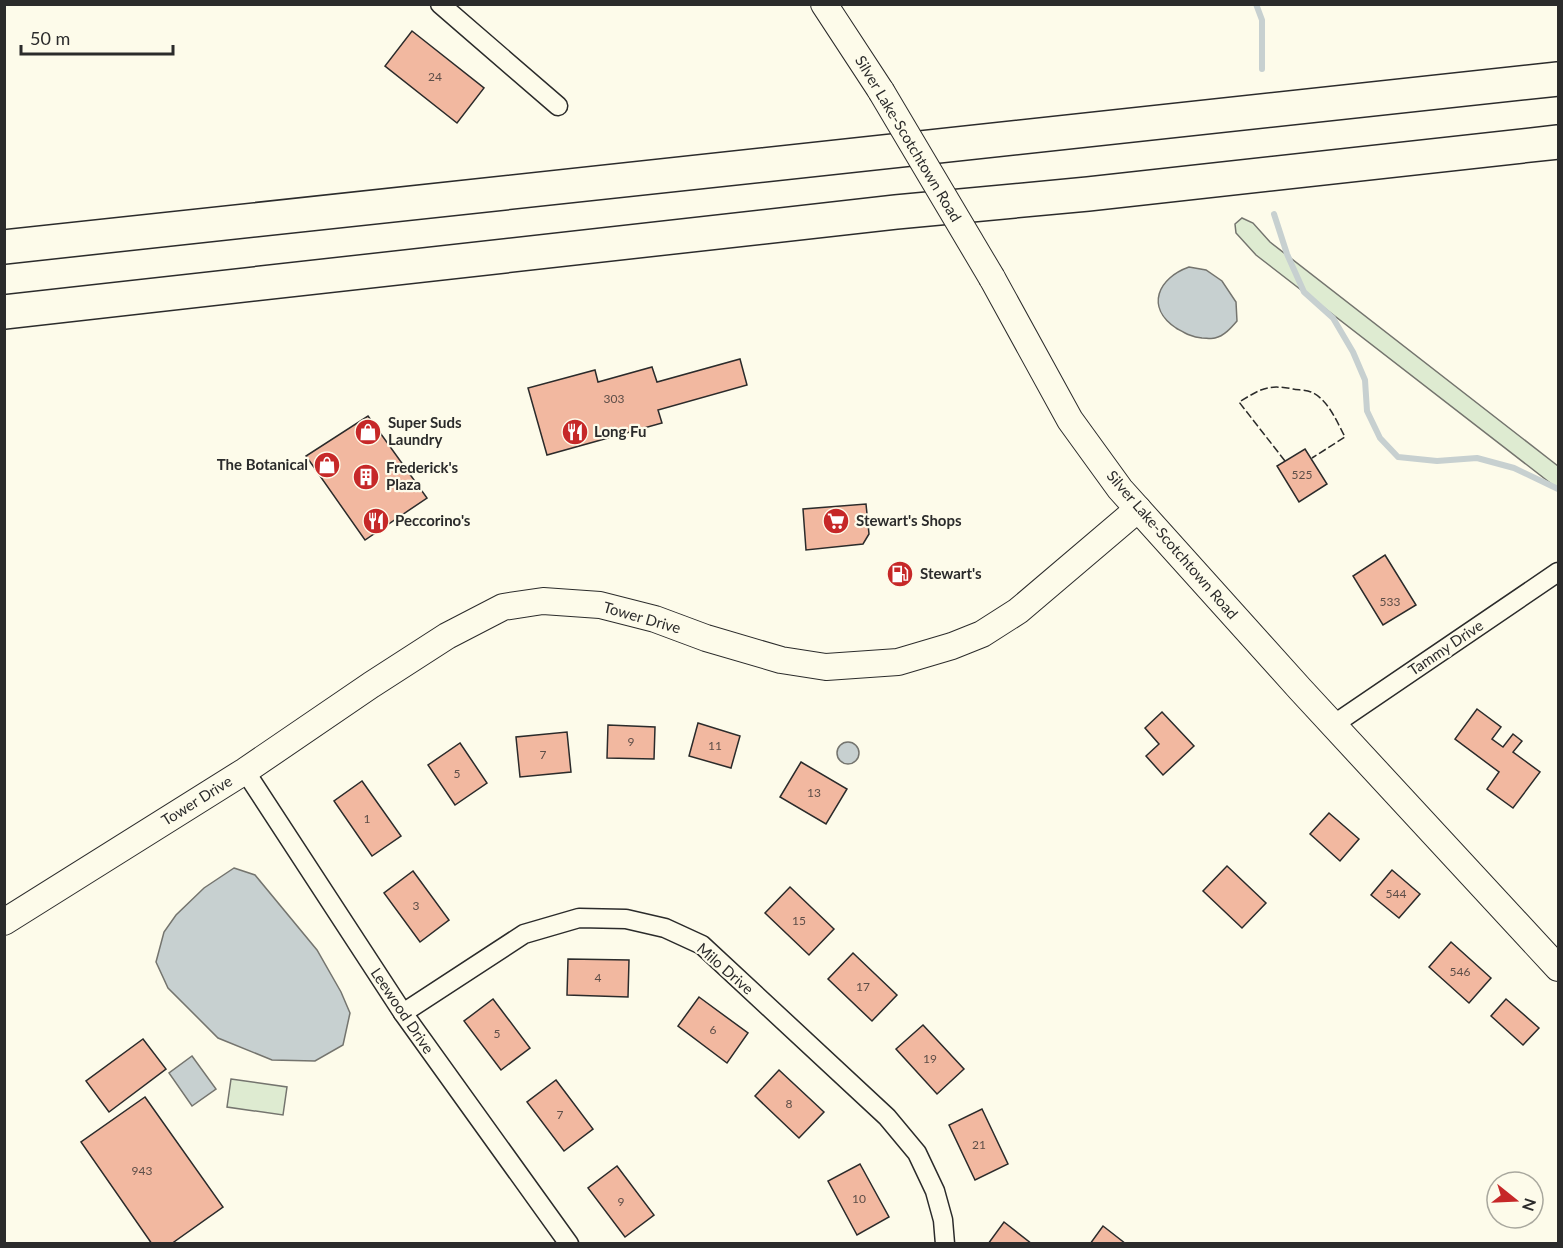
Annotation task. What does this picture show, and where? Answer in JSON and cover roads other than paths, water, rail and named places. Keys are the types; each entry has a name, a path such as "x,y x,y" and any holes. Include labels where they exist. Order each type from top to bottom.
{"highway":[{"path":"4,247 1558,79"},
{"path":"4,312 874,214 1098,193 1558,142"}],"street":[{"path":"440,4 558,106"},
{"name":"Silver Lake-Scotchtown Road","path":"824,4 881,91 992,278 1070,420 1120,489 1333,725 1558,968"},
{"name":"Tower Drive","path":"4,922 245,771 447,636 503,608 543,601 600,605 781,660 826,667 898,662 952,646 982,634 1018,611 1138,509"},
{"name":"Tammy Drive","path":"1333,725 1558,572"},
{"name":"Leewood Drive","path":"245,771 403,1013 569,1244"},
{"name":"Milo Drive","path":"403,1013 524,934 579,918 626,919 665,928 702,945 887,1118 917,1153 935,1191 943,1220 945,1244"}],"waterway":[{"path":"1256,4 1262,20 1262,69"},
{"path":"1274,214 1287,254 1304,292 1333,318 1353,352 1365,380 1367,411 1380,438 1398,457 1437,461 1477,458 1514,468 1558,489"}],"place":[{"name":"Super Suds Laundry","path":"368,432"},
{"name":"Long Fu","path":"575,432"},
{"name":"The Botanical","path":"327,465"},
{"name":"Frederick's Plaza","path":"366,477"},
{"name":"Peccorino's","path":"376,521"},
{"name":"Stewart's Shops","path":"836,521"},
{"name":"Stewart's","path":"900,574"}]}
